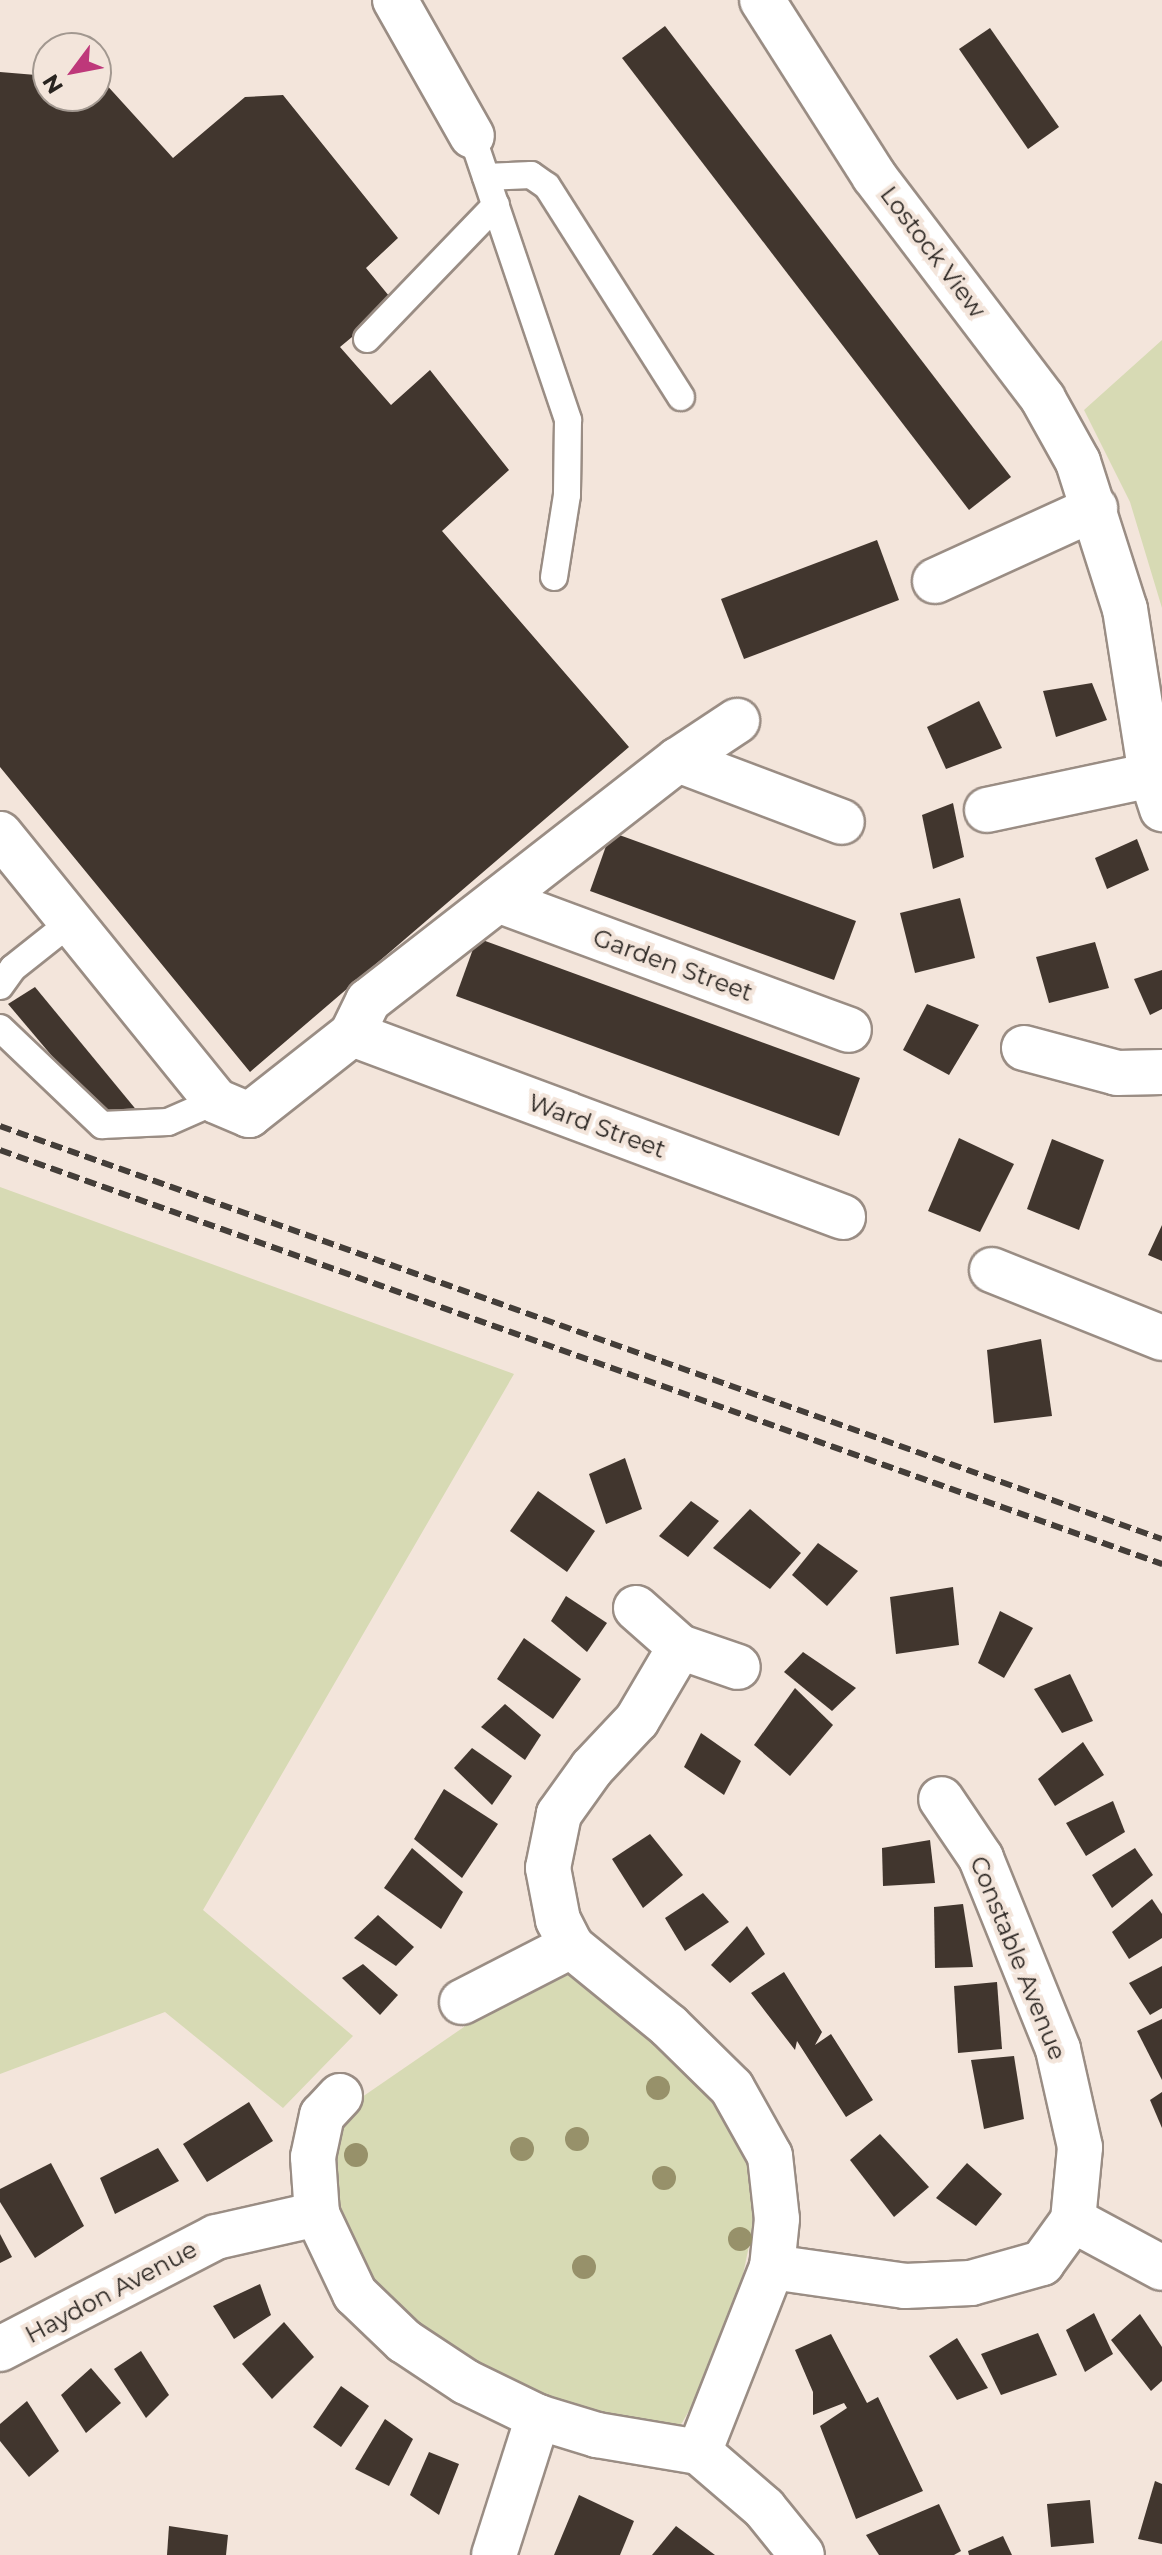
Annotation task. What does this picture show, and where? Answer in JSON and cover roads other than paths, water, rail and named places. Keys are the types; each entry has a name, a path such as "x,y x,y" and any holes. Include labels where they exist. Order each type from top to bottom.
{"street":[{"path":"395,0 472,136"},
{"name":"Lostock View","path":"762,0 874,176 1043,399 1078,462 1125,609 1157,792 987,810"},
{"path":"935,581 1095,508"},
{"path":"0,834 216,1101 249,1115 352,1034 368,1001 678,760 737,721"},
{"path":"678,760 842,822"},
{"name":"Garden Street","path":"498,900 849,1030"},
{"name":"Ward Street","path":"352,1034 843,1217"},
{"path":"1024,1048 1117,1073 1162,1072"},
{"path":"992,1270 1162,1338"},
{"path":"636,1608 680,1647 738,1667"},
{"path":"680,1647 637,1720 592,1768 559,1814 548,1868 558,1920 571,1946 659,2017 732,2088 770,2156 777,2219 772,2267 699,2452"},
{"name":"Constable Avenue","path":"941,1799 981,1858 1058,2049 1080,2147 1073,2220"},
{"path":"462,2002 571,1946"},
{"path":"340,2096 322,2115 313,2157 317,2214 355,2294 404,2341 466,2382 538,2417 597,2435 699,2452 764,2508 802,2555"},
{"name":"Haydon Avenue","path":"0,2349 216,2237 317,2214"},
{"path":"772,2267 905,2286 971,2283 1042,2263 1073,2220 1162,2268"},
{"path":"494,2555 538,2417"}],"lane":[{"path":"472,136 568,420 567,495 554,577"},
{"path":"486,177 531,175 547,186 681,397"},
{"path":"367,339 496,205"},
{"path":"0,986 13,968 71,922"},
{"path":"0,1028 102,1125 168,1122 216,1101"}],"railway":[{"path":"0,1126 1162,1539"},
{"path":"0,1150 1162,1564"}]}
